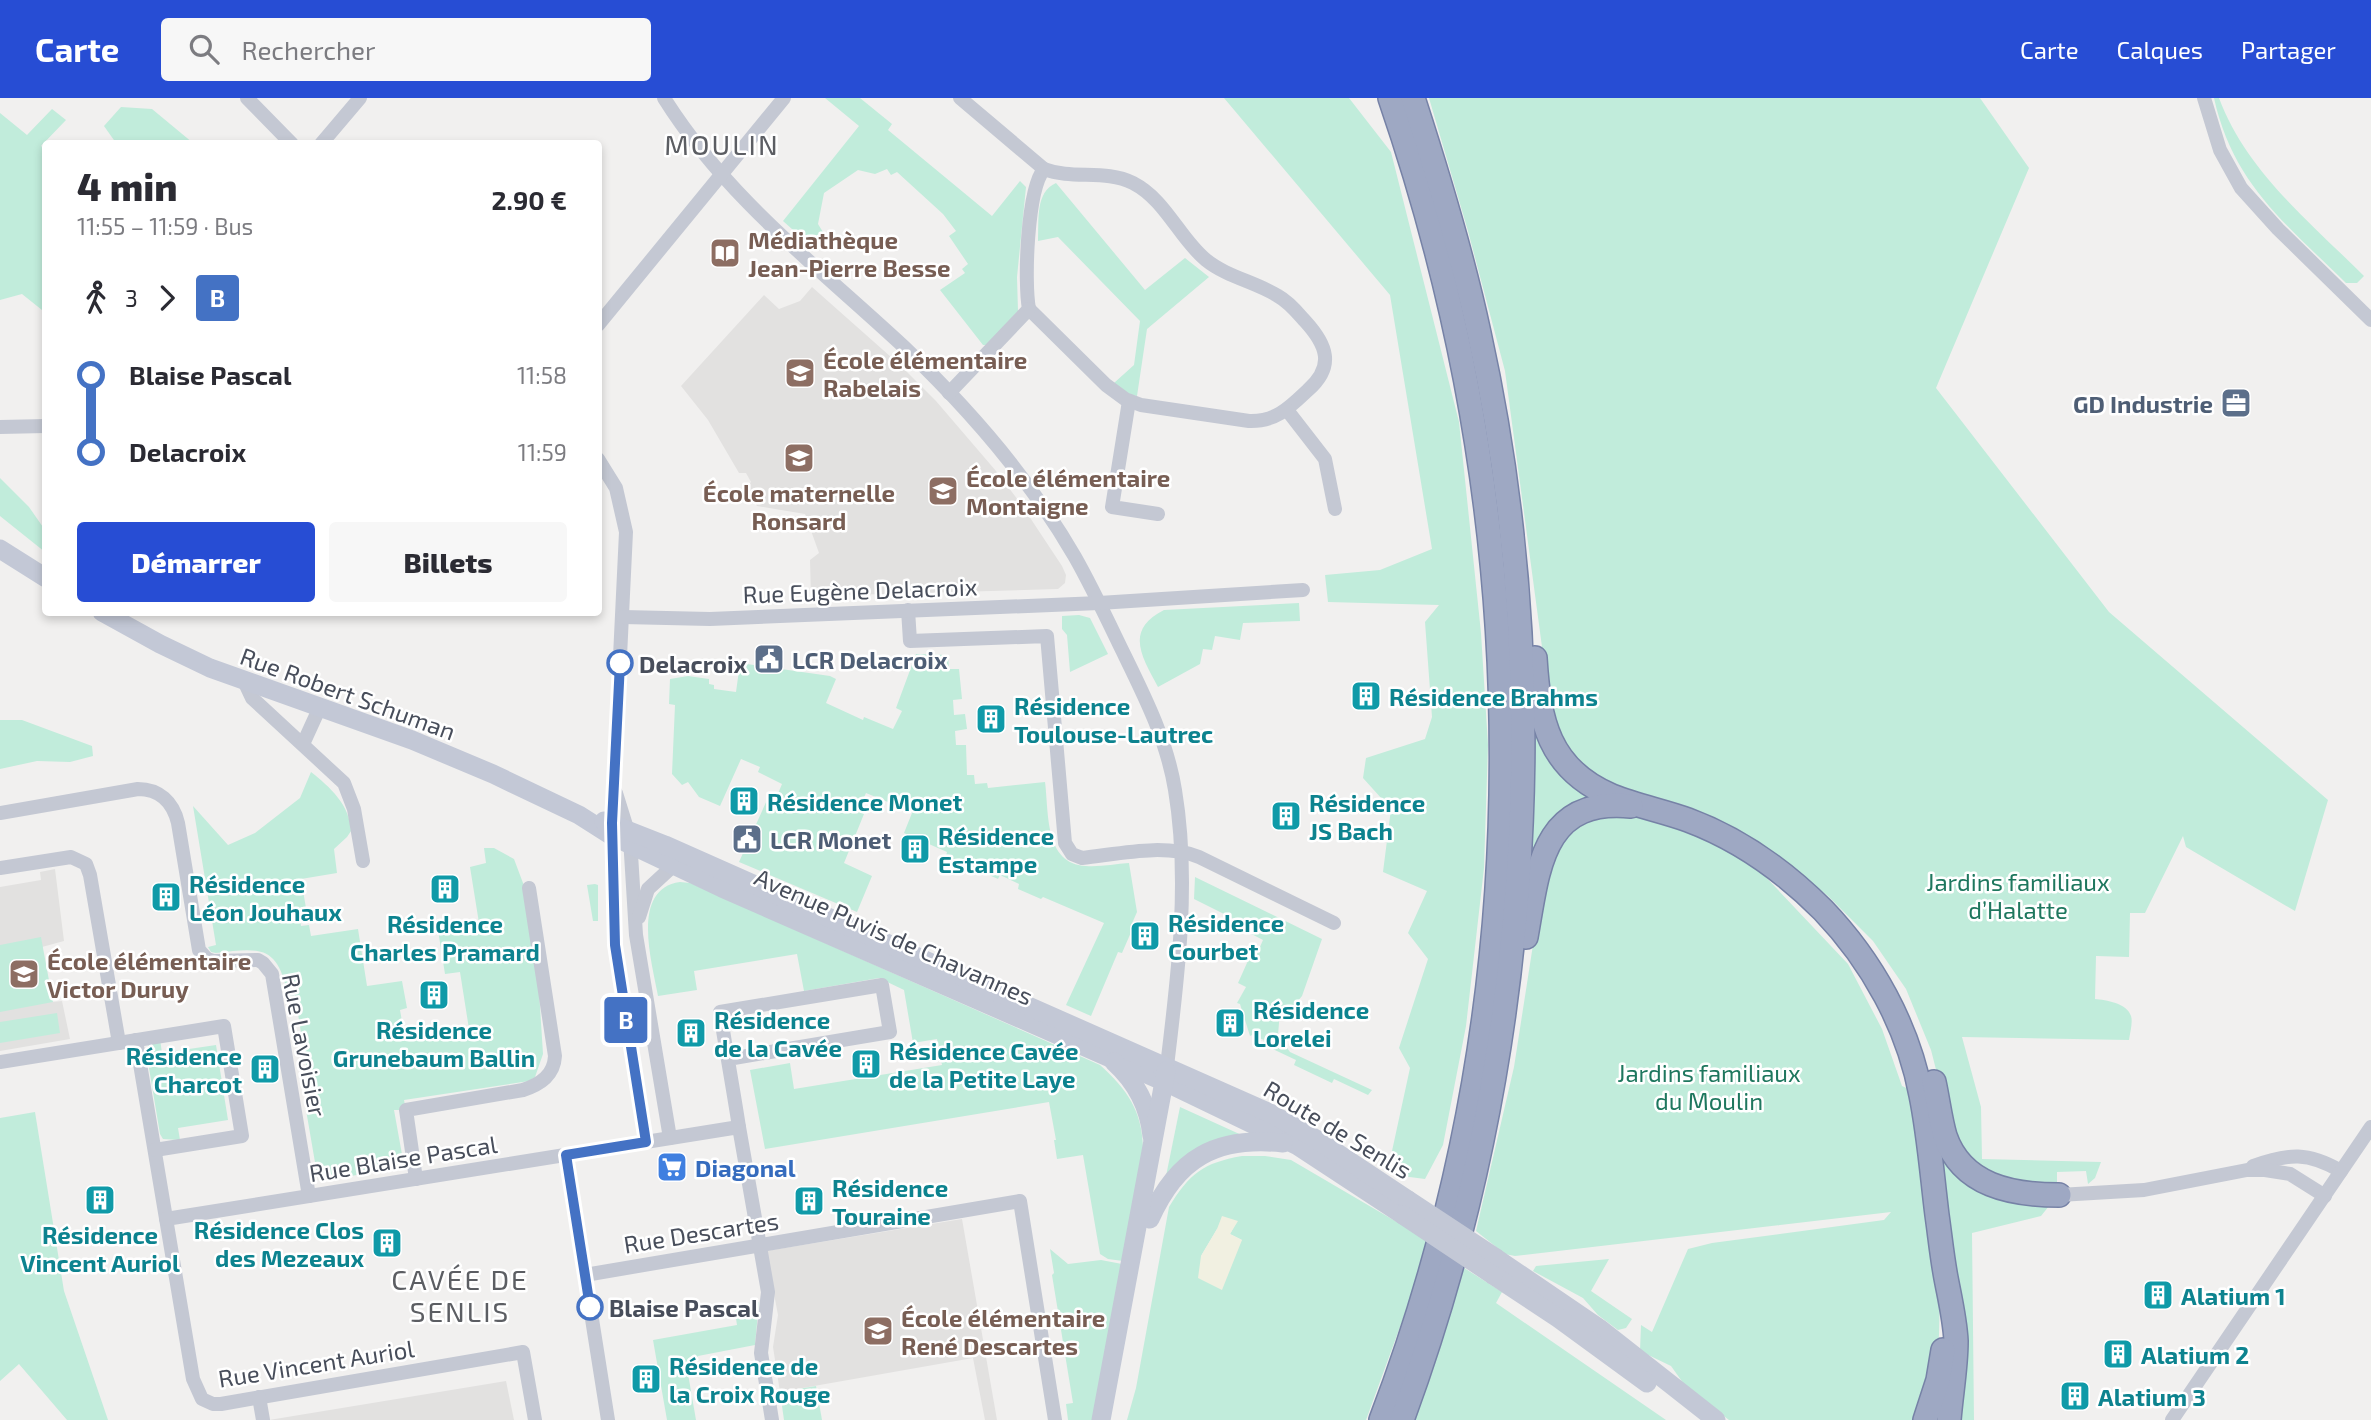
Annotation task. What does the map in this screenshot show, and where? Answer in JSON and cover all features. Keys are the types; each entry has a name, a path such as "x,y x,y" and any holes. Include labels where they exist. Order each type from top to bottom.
{"highway":[{"path":"1381,1420 1416,1322 1437,1252 1471,1101 1495,904 1502,747 1495,581 1474,417 1443,271 1419,183 1390,98"},
{"path":"1413,98 1461,257 1483,353 1498,440 1517,587 1522,746 1520,847 1514,919 1492,1090"},
{"path":"1498,440 1527,558 1537,693 1548,736 1566,762 1591,784 1611,795 1711,830 1771,866 1796,885 1825,913 1899,1002 1919,1034 1931,1070 1945,1134 1959,1161 1982,1181 2005,1191 2059,1195"},
{"path":"1402,1420 1451,1270 1477,1168 1539,865 1546,845 1563,825 1587,811 1611,806 1646,808"},
{"path":"1865,964 1895,1014 1917,1078 1955,1338 1949,1420"},
{"path":"1926,1420 1943,1350 1946,1277"}],"main road":[{"path":"0,549 42,575"},
{"name":"Rue Robert Schuman","path":"109,616 171,650 244,681 454,757 579,815"},
{"name":"Avenue Puvis de Chavannes","path":"579,815 1171,1076"},
{"name":"Avenue Puvis de Chavannes","path":"621,834 674,865 1105,1055 1171,1076"},
{"path":"1105,1055 1128,1076 1144,1104 1151,1130 1152,1155"},
{"path":"1101,1420 1152,1155 1171,1076"},
{"path":"1112,1420 1150,1219 1171,1076"},
{"name":"Route de Senlis","path":"1171,1076 1406,1208"},
{"name":"Route de Senlis","path":"1171,1076 1284,1120 1406,1208"},
{"path":"1150,1219 1167,1186 1180,1171 1199,1157 1228,1145 1249,1142 1275,1142 1298,1146"},
{"path":"1406,1208 1495,1267 1695,1420"},
{"path":"1495,1267 1590,1321 1716,1420"}],"street":[{"path":"247,98 288,140"},
{"path":"324,140 360,98"},
{"path":"664,98 696,147 721,176 783,238 905,348 991,439 1032,491 1067,543 1099,603 1150,706 1164,743 1176,793 1181,851 1171,1076"},
{"path":"602,320 784,98"},
{"path":"2204,98 2220,150 2241,188 2272,223 2371,320"},
{"path":"964,99 1044,169 1065,174 1108,175 1133,183 1155,199 1207,261 1289,303 1320,339 1325,359 1320,378 1287,410 1272,419 1259,421 1129,401 1106,385 1029,309 1026,280 1033,198 1044,169"},
{"path":"949,393 1029,309"},
{"path":"1129,401 1112,507 1158,514"},
{"path":"1287,410 1325,459 1335,509"},
{"path":"0,427 42,426"},
{"path":"602,465 616,488 624,521 626,554 614,789 670,1138"},
{"name":"Rue Eugène Delacroix","path":"623,617 710,619 1099,603 1303,590"},
{"path":"908,610 910,641 1047,636 1065,843 1072,854 1082,858 1181,851 1199,857 1334,923"},
{"path":"244,681 252,698 339,776 348,790 354,809 363,861"},
{"path":"303,744 319,709"},
{"name":"Rue Lavoisier","path":"0,813 138,789 158,793 170,803 177,822 199,950 207,959 213,961 258,960 263,962 272,974 309,1196"},
{"path":"621,834 614,937 646,1142"},
{"path":"0,868 71,857 86,864 120,1043"},
{"path":"636,935 642,904 648,890 674,865"},
{"path":"416,1179 406,1110 523,1090 541,1083 552,1070 555,1056 529,888"},
{"path":"614,937 636,935"},
{"path":"728,1059 890,1032 882,985 720,1012 759,1246 768,1292 761,1353 772,1420"},
{"path":"0,1062 224,1026 242,1136 155,1150"},
{"name":"Rue Vincent Auriol","path":"136,1040 193,1379 198,1394 206,1402 213,1404 259,1397 523,1352 535,1420"},
{"name":"Rue Blaise Pascal","path":"166,1219 739,1127"},
{"path":"2172,1420 2371,1127"},
{"path":"566,1155 608,1420"},
{"path":"2234,1172 2269,1160 2295,1155 2321,1160 2342,1171"},
{"path":"2059,1195 2144,1190 2257,1170 2282,1172 2299,1179 2325,1196"},
{"name":"Rue Descartes","path":"585,1275 1020,1201 1055,1420"},
{"path":"259,1397 263,1420"}],"shaded area":[{"path":"812,287 900,365 936,401 996,471 1062,566 1066,575 1065,583 1058,589 811,596 810,560 819,553 805,514 757,506 746,487 751,482 746,473 739,473 708,420 681,386 764,295 779,309 800,301"},
{"name":"École élémentaire Victor Duruy","path":"55,869 64,941 42,947 52,1002 62,1001 70,1039 0,1051 0,887 41,880 40,872"},
{"name":"École élémentaire René Descartes","path":"962,1219 997,1420 985,1420 973,1358 780,1392 773,1347 778,1315 766,1251"},
{"path":"506,1381 514,1420 269,1420"}],"green space":[{"path":"825,98 860,98 892,124 888,130 992,216 1020,181 1026,187 1017,277 1018,311 987,345 983,345 940,290 965,273 962,269 968,264 949,236 956,231 943,214 897,172 891,175 887,169 875,174 858,170 824,193 818,224 826,237 811,246 783,221 859,126"},
{"path":"1224,98 1349,98 1391,152 1459,422 1481,633 1488,745 1484,868 1466,1026 1443,1145 1425,1179 1402,1176 1392,1151 1410,1068 1399,1048 1428,959 1408,933 1427,891 1383,872 1391,809 1363,778 1366,758 1425,739 1432,717 1425,622 1439,605 1328,602 1325,575 1380,570 1432,549 1390,295"},
{"name":"Jardins familiaux d’Halatte","path":"1429,98 1980,98 2029,168 1936,388 2109,612 2328,800 2295,911 2186,847 2183,836 2145,913 2130,913 2129,957 2096,956 2095,999 2116,1003 2129,1012 2132,1021 2129,1040 1962,1037 1981,1107 1982,1159 2101,1162 2095,1178 2088,1184 2086,1171 2057,1172 2057,1187 2022,1184 1988,1174 1955,1144 1931,1050 1906,989 1873,941 1828,896 1759,843 1696,810 1619,788 1588,772 1564,750 1551,714 1505,371"},
{"path":"2214,98 2219,98 2245,149 2281,194 2364,276 2357,283 2346,283 2265,201 2234,155"},
{"path":"121,107 152,109 189,140 114,140 104,126"},
{"path":"52,109 66,120 47,140 42,140 41,146 42,310 22,294 0,300 0,113 27,135"},
{"path":"1056,183 1145,290 1185,258 1209,277 1147,329 1137,396 1130,395 1114,383 1134,365 1140,321 1058,237 1038,241 1041,200 1049,187"},
{"path":"0,478 29,507 42,526 42,550 0,516"},
{"path":"1299,603 1300,621 1243,623 1240,640 1215,636 1212,650 1203,649 1200,664 1158,687 1142,655 1140,635 1144,626 1164,610"},
{"path":"1079,615 1090,618 1108,654 1070,672 1067,635 1062,629 1062,616"},
{"path":"916,654 948,655 949,669 959,669 962,699 953,700 954,715 965,714 967,729 955,731 956,745 966,745 967,775 974,775 975,784 987,783 988,788 1045,782 1051,834 1062,856 1072,863 1086,866 1129,863 1137,912 1122,953 1118,952 1091,1016 1066,1005 1104,923 1018,889 1019,884 1000,875 998,879 946,856 947,852 904,833 914,808 900,802 895,805 866,793 858,811 864,814 844,863 872,876 857,912 739,862 767,800 774,803 782,784 758,772 760,767 741,759 720,806 699,797 688,782 682,785 672,774 675,705 669,704 670,679 688,676 709,679 709,684 714,685 714,689 736,692 740,663 830,676 836,679 826,703 863,720 864,717 893,729 902,711 896,708"},
{"path":"0,720 22,720 92,746 93,756 70,762 37,761 0,769"},
{"path":"1537,725 1602,799 1537,853 1531,854 1534,730"},
{"path":"311,772 332,790 343,805 351,831 334,849 337,873 301,879 306,908 299,910 301,926 309,925 311,936 358,929 367,986 402,981 407,1008 400,1010 403,1027 410,1027 412,1038 469,1029 460,972 445,974 438,930 479,923 470,867 486,863 484,848 494,848 514,859 523,883 538,975 543,1054 535,1077 529,1081 404,1100 406,1110 394,1110 403,1160 397,1168 328,1180 317,1174 305,1104 312,1102 295,995 288,996 279,967 265,954 245,950 216,953 211,952 208,947 216,945 193,806 228,845 255,833 300,798"},
{"name":"Jardins familiaux du Moulin","path":"1598,814 1639,814 1718,844 1761,872 1848,964 1882,1029 1902,1086 1911,1090 1940,1290 1939,1335 1933,1379 1919,1420 1729,1420 1686,1387 1671,1366 1640,1351 1641,1325 1652,1332 1688,1249 1712,1243 1884,1220 1891,1212 1515,1256 1505,1254 1476,1231 1514,1067 1546,861 1558,839"},
{"path":"1195,877 1322,939 1302,996 1292,1008 1280,1011 1278,1035 1290,1052 1372,1090 1368,1095 1334,1079 1332,1083 1294,1065 1296,1060 1262,1044 1264,1040 1250,1036 1240,1004 1237,1003 1246,987 1238,983 1251,954 1256,956 1263,940 1240,928 1242,923 1194,899"},
{"path":"680,882 690,883 1100,1065 1125,1092 1136,1112 1142,1134 1143,1147 1123,1261 1108,1259 1100,1254 1083,1155 1057,1159 1049,1102 765,1149 750,1070 790,1063 794,1089 942,1065 937,1039 913,1043 904,990 879,978 804,991 797,954 694,971 697,990 658,996 649,947 649,912 655,898 664,888"},
{"path":"587,885 598,885 598,921 593,921"},
{"path":"41,937 53,1002 0,1012 0,945"},
{"path":"57,1013 60,1033 0,1043 0,1022"},
{"path":"160,1039 162,1053 216,1045 228,1120 178,1128 180,1140 163,1139 146,1050 149,1044"},
{"path":"1180,1107 1246,1137 1165,1181"},
{"path":"35,1112 64,1291 108,1420 67,1420 19,1364 0,1381 0,1118"},
{"path":"1937,1134 1950,1160 2049,1206 2041,1216 1972,1233 1974,1420 1956,1420"},
{"path":"1242,1156 1291,1160 1431,1242 1366,1420 1127,1420 1136,1388 1169,1207 1199,1171 1217,1162","holes":["1237,1221 1230,1234 1242,1240 1201,1256 1217,1229"]},
{"path":"1050,1249 1068,1264 1101,1260 1122,1264 1093,1420 1068,1420 1066,1404 1073,1403"},
{"path":"1609,1259 1591,1291 1632,1319 1626,1328 1618,1330 1598,1315 1583,1298 1533,1271 1536,1266"},
{"path":"1461,1266 1502,1292 1496,1303 1666,1420 1412,1420"},
{"path":"759,1302 755,1345 698,1356 687,1368 696,1420 667,1420 653,1340 737,1325 734,1306"},
{"path":"816,1386 822,1420 784,1420 780,1392"}],"sand":[{"path":"1222,1216 1238,1221 1230,1234 1242,1240 1222,1290 1198,1278 1201,1256"}],"bus line":[{"name":"B","path":"590,1307 566,1155 646,1142 615,955 612,823 620,663"}],"place":[{"name":"Médiathèque Jean-Pierre Besse","path":"725,253"},
{"name":"École élémentaire Rabelais","path":"800,373"},
{"name":"GD Industrie","path":"2236,403"},
{"name":"École maternelle Ronsard","path":"799,458"},
{"name":"École élémentaire Montaigne","path":"943,491"},
{"name":"LCR Delacroix","path":"769,659"},
{"name":"Delacroix","path":"620,663"},
{"name":"Résidence Brahms","path":"1366,696"},
{"name":"Résidence Toulouse-Lautrec","path":"991,719"},
{"name":"Résidence Monet","path":"744,801"},
{"name":"Résidence JS Bach","path":"1286,816"},
{"name":"LCR Monet","path":"747,839"},
{"name":"Résidence Estampe","path":"915,849"},
{"name":"Résidence Charles Pramard","path":"445,889"},
{"name":"Résidence Léon Jouhaux","path":"166,897"},
{"name":"Résidence Courbet","path":"1145,936"},
{"name":"École élémentaire Victor Duruy","path":"24,974"},
{"name":"Résidence Grunebaum Ballin","path":"434,995"},
{"name":"Résidence Lorelei","path":"1230,1023"},
{"name":"Résidence de la Cavée","path":"691,1033"},
{"name":"Résidence Cavée de la Petite Laye","path":"866,1064"},
{"name":"Résidence Charcot","path":"265,1069"},
{"name":"Diagonal","path":"672,1167"},
{"name":"Résidence Vincent Auriol","path":"100,1200"},
{"name":"Résidence Touraine","path":"809,1201"},
{"name":"Résidence Clos des Mezeaux","path":"387,1243"},
{"name":"Alatium 1","path":"2158,1295"},
{"name":"Blaise Pascal","path":"590,1307"},
{"name":"École élémentaire René Descartes","path":"878,1331"},
{"name":"Alatium 2","path":"2118,1354"},
{"name":"Résidence de la Croix Rouge","path":"646,1379"},
{"name":"Alatium 3","path":"2075,1396"}],"district":[{"name":"MOULIN","path":"722,144"},
{"name":"CAVÉE DE SENLIS","path":"460,1295"}]}
